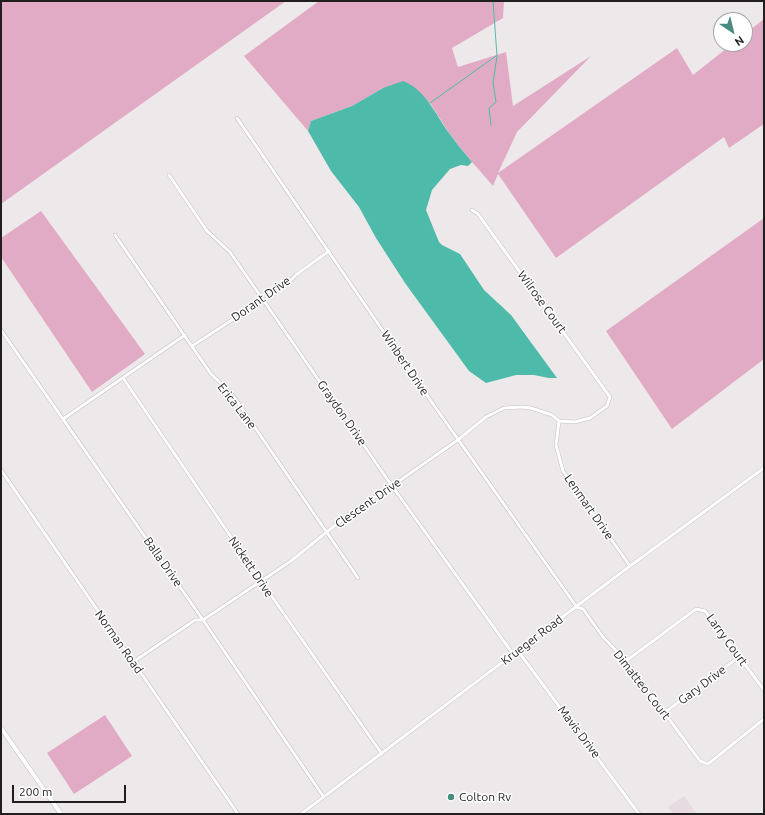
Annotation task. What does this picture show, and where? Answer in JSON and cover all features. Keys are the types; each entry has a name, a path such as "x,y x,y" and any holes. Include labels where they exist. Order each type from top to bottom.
{"main road":[{"path":"1,728 61,814"}],"street":[{"name":"Winbert Drive","path":"236,118 433,404 576,607"},
{"name":"Graydon Drive","path":"169,175 208,231 230,252 392,486 513,654"},
{"name":"Wilrose Court","path":"472,210 478,214 610,397"},
{"name":"Erica Lane","path":"115,234 211,374 232,394 358,578"},
{"name":"Dorant Drive","path":"192,346 232,320 241,316 286,285 297,274 329,251"},
{"name":"Balla Drive","path":"1,330 203,620 323,796"},
{"path":"63,419 185,335"},
{"name":"Nickett Drive","path":"123,378 261,581 382,754"},
{"name":"Clescent Drive","path":"133,662 195,620 203,620 291,561 349,514 459,439 486,417 504,408 518,407 531,408 552,416 560,421 576,422 590,418 607,406 610,397"},
{"name":"Lenmart Drive","path":"560,421 556,444 563,471 630,566"},
{"name":"Krueger Road","path":"301,814 630,566 764,468"},
{"name":"Norman Road","path":"1,470 238,814"},
{"name":"Dimatteo Court","path":"576,607 583,609 603,637 626,661 700,761 708,764 764,719"},
{"name":"Larry Court","path":"626,661 696,609 705,611 764,690"},
{"name":"Mavis Drive","path":"518,651 639,814"},
{"name":"Gary Drive","path":"664,713 739,657"}],"shaded area":[{"path":"1,1 286,1 1,204"},
{"path":"319,1 504,1 503,18 452,48 458,67 506,52 513,106 591,56 517,132 498,173 677,48 693,75 722,52 753,52 753,28 764,19 764,124 729,148 724,137 556,258 498,174 493,186 449,133 430,103 383,88 352,106 311,121 308,131 244,56"},
{"path":"403,81 418,90 424,96 452,137 472,162 468,166 461,165 450,169 432,190 426,210 439,242 460,254 484,290 511,315 557,378 534,375 516,375 486,383 469,371 405,283 376,238 359,207 331,171 308,131 311,121 352,106 383,88"},
{"path":"41,211 145,354 92,392 1,257 1,238"},
{"path":"764,218 764,359 672,429 606,331"},
{"path":"105,715 132,756 74,794 47,753"},
{"path":"684,796 697,814 673,814 668,807"}],"waterway":[{"path":"491,125 489,108 496,102 493,83 497,56 493,1"},
{"path":"430,103 496,56"}],"place":[{"name":"Colton Rv","path":"451,797"}]}
